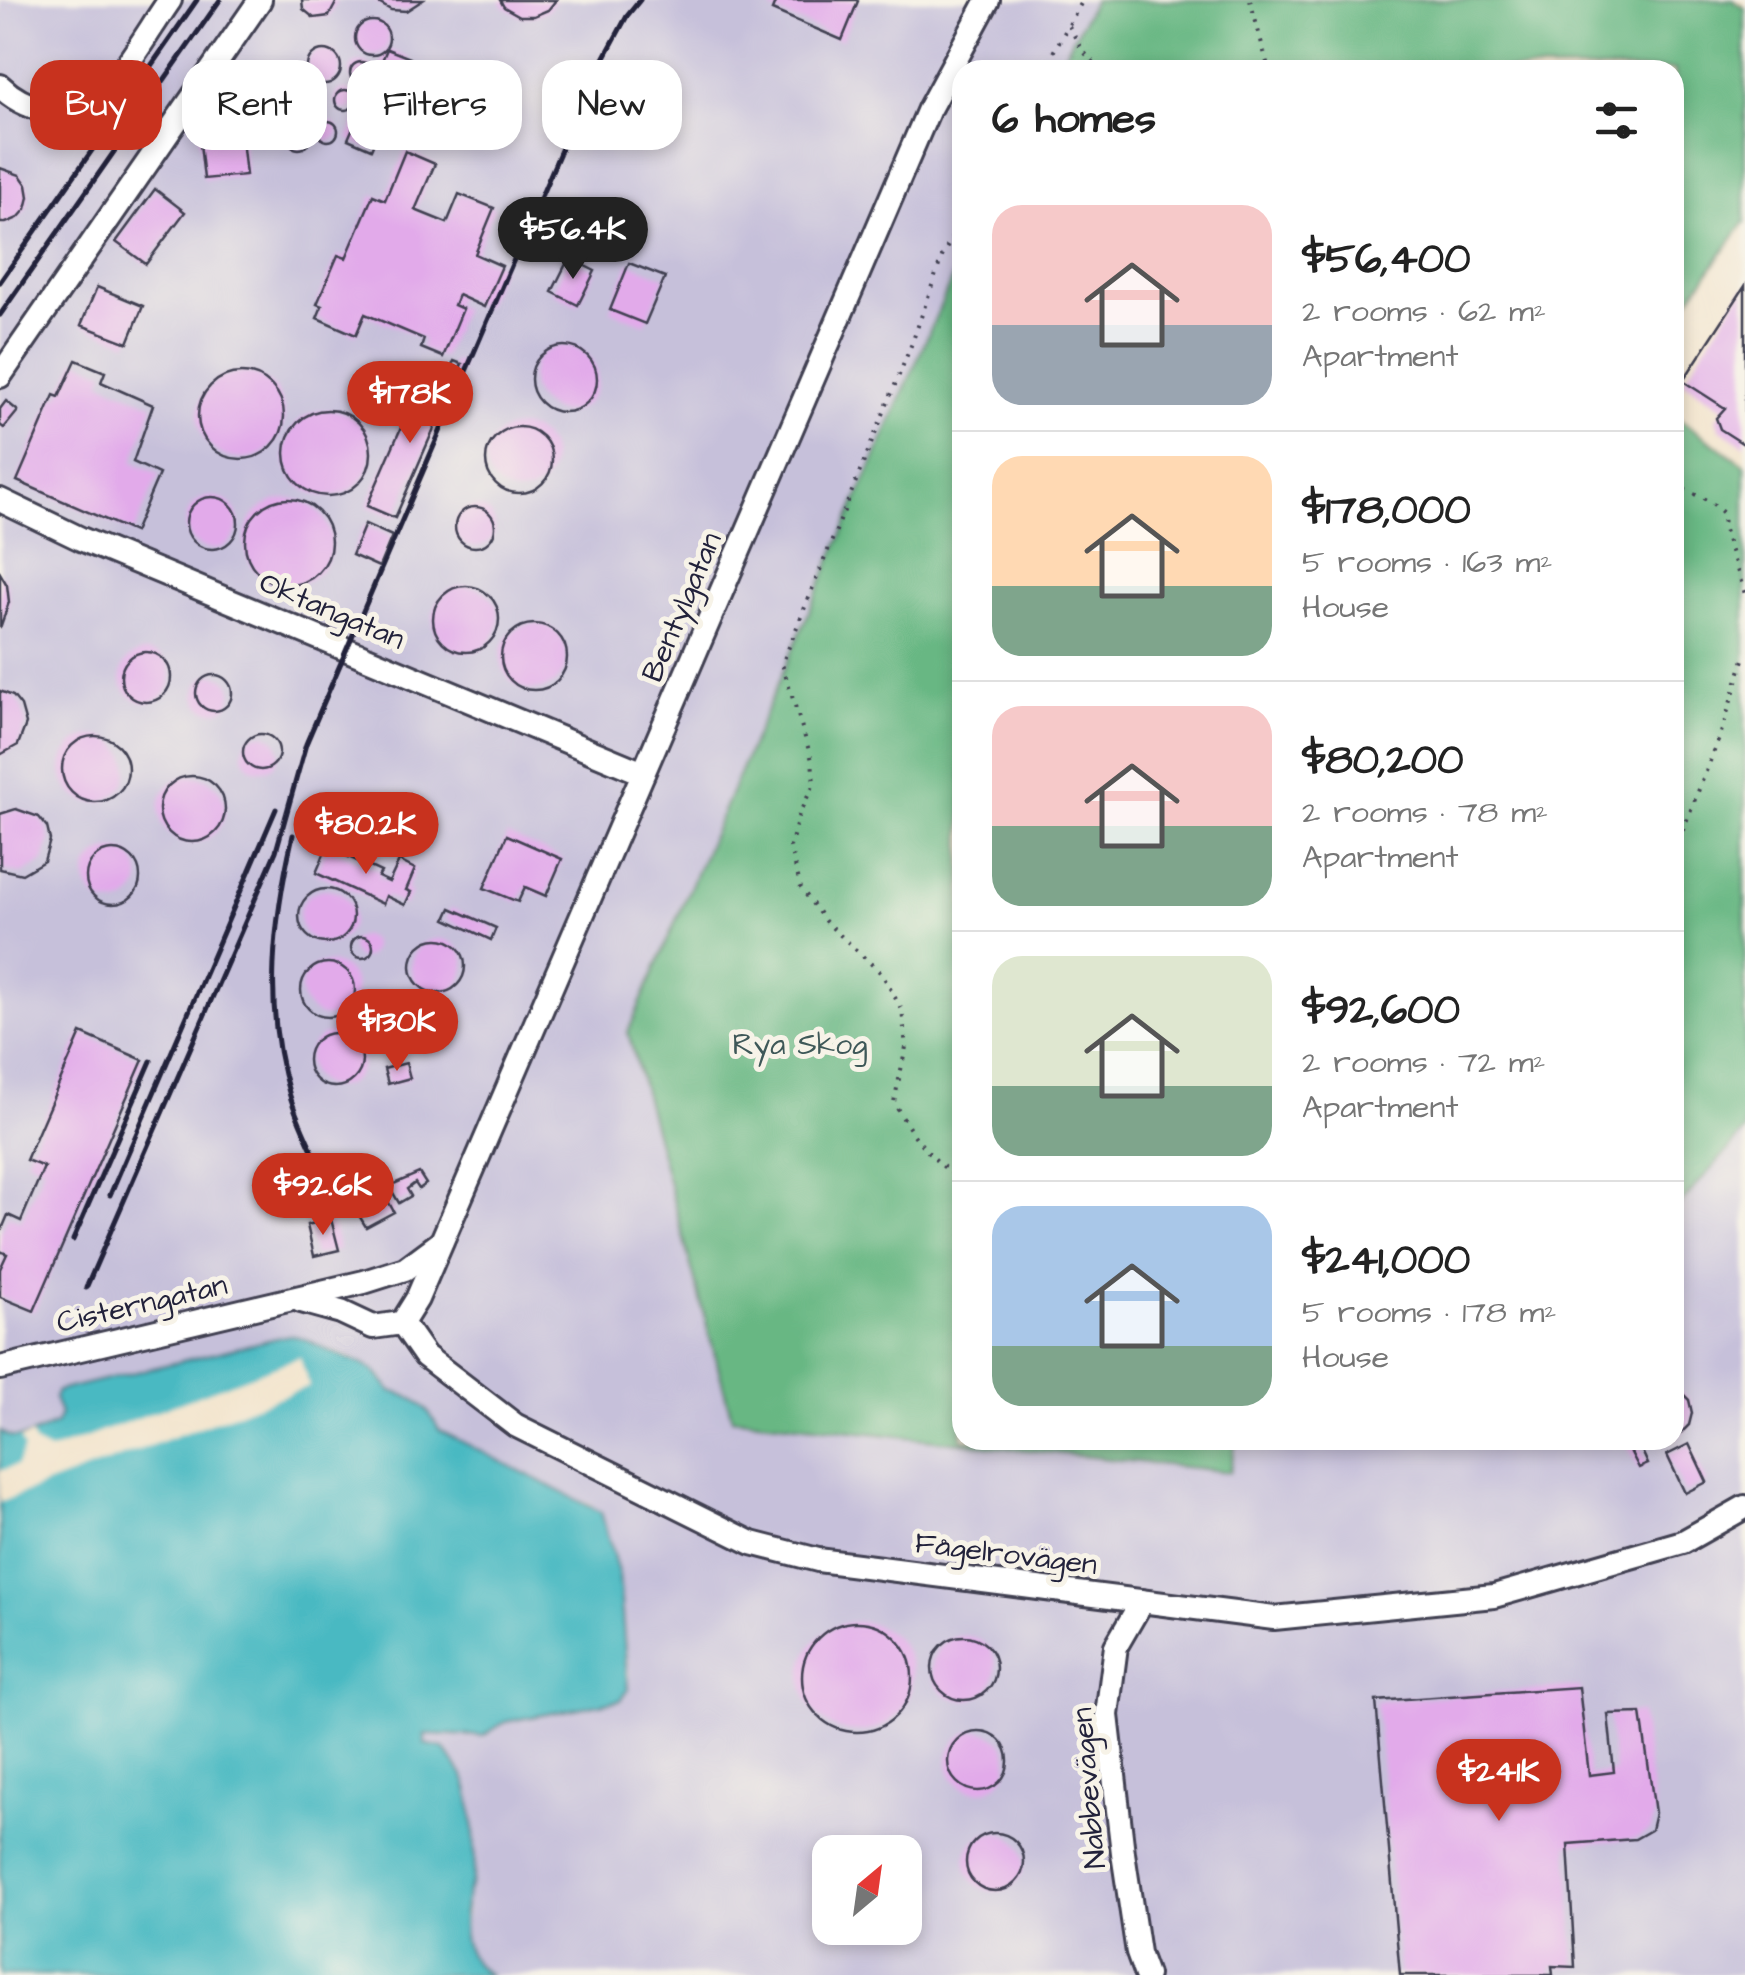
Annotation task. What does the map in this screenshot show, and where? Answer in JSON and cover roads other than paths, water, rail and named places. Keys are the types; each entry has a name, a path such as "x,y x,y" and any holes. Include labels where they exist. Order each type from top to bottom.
{"lane":[{"path":"1,90 52,112 85,107 112,82 170,0"},
{"path":"0,376 260,0"},
{"name":"Bentylgatan","path":"956,60 988,0"},
{"name":"Bentylgatan","path":"440,1242 929,109 952,67"},
{"name":"Oktangatan","path":"0,500 81,539 643,773"},
{"path":"402,1323 417,1299 440,1242"},
{"name":"Cisterngatan","path":"0,1368 298,1300 405,1269 440,1242"},
{"name":"Cisterngatan","path":"298,1300 341,1312 373,1327 402,1323"},
{"name":"Fågelrovägen","path":"402,1323 425,1356 515,1425 752,1542 818,1560 1274,1618 1494,1596 1683,1542 1745,1507"},
{"name":"Nabbevägen","path":"1142,1601 1116,1646 1107,1715 1125,1870 1138,1954 1146,1975"}],"water":[{"path":"289,1335 370,1368 390,1391 420,1403 439,1430 601,1512 619,1576 628,1689 621,1700 505,1722 483,1736 425,1734 425,1744 444,1748 466,1782 475,1855 464,1915 464,1938 472,1959 490,1975 0,1975 0,1431 21,1437 56,1424 60,1414 54,1398 57,1391"}],"railway":[{"path":"0,282 197,0"},
{"path":"0,315 220,0"},
{"path":"86,1288 276,851 306,744 585,94 627,16 640,0"},
{"path":"110,1195 276,809"},
{"path":"293,835 276,933 276,1031 294,1108 330,1189"},
{"path":"73,1240 151,1061"}],"park label":[{"name":"Rya Skog","path":"800,1045"}]}
